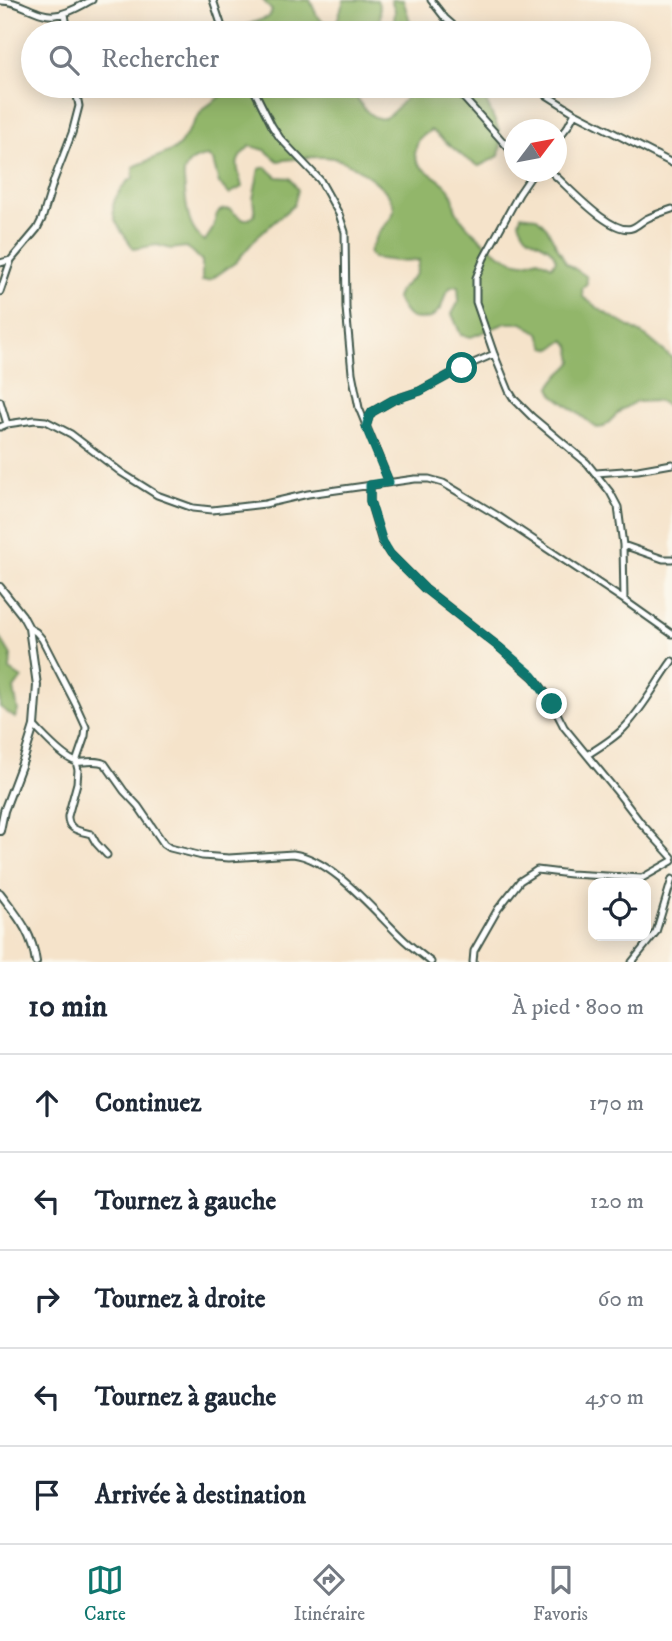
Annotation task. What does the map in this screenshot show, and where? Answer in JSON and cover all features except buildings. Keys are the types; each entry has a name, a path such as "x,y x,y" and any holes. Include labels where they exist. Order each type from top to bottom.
{"street":[{"path":"0,1 26,6 46,15 65,14 92,0"},
{"path":"213,0 220,21"},
{"path":"430,0 448,21"},
{"path":"65,14 66,21"},
{"path":"0,292 11,260 42,219 72,133 79,106 77,98"},
{"path":"258,98 271,126 320,180 340,214 345,232 349,347 359,408 389,482"},
{"path":"464,98 504,143"},
{"path":"552,98 575,113 672,163"},
{"path":"567,127 575,113"},
{"path":"526,182 476,278 476,302 494,355 514,399 558,440 575,451 596,473 618,507 624,600"},
{"path":"562,182 594,212 626,229 672,209"},
{"path":"0,263 11,260"},
{"path":"0,263 9,268"},
{"path":"366,427 372,412 393,400 420,391 462,368 494,355"},
{"path":"0,401 7,424"},
{"path":"0,427 35,420 46,421 71,434 122,473 157,495 192,508 212,510 265,504 308,494 415,479 443,483 498,516 672,634"},
{"path":"596,473 672,464"},
{"path":"370,485 370,501 383,542 390,554 425,589 533,676 548,696 562,724 672,859 642,878 534,872 520,881 498,909 474,951 473,962"},
{"path":"622,545 663,559 672,559"},
{"path":"0,587 29,628 37,685 34,726 4,811 0,831"},
{"path":"29,628 43,639 86,727 76,762 77,783 68,821 73,829 91,834 107,855"},
{"path":"587,755 626,726 672,661"},
{"path":"34,726 71,760 100,761 105,764 164,844 170,848 202,856 229,858 297,855 330,870 348,884 404,941 431,962"},
{"path":"632,962 656,932 672,879"},
{"path":"0,893 30,935 36,962"}],"green space":[{"path":"263,0 310,0 317,16 322,21 258,21 269,17 272,11"},
{"path":"344,0 377,0 380,19 337,21"},
{"path":"391,0 403,0 410,21 394,21 395,10"},
{"path":"218,98 356,98 368,113 384,118 405,98 484,98 500,133 499,156 479,166 431,130 419,139 415,153 417,161 449,188 460,217 485,243 514,261 525,263 538,259 552,266 556,260 552,251 527,236 519,222 521,215 536,217 547,228 566,263 586,276 587,283 582,289 583,297 647,337 672,358 672,408 658,401 635,402 621,410 604,427 597,428 553,394 550,388 554,380 573,361 570,346 565,340 552,349 545,347 539,333 522,323 506,323 471,337 461,335 452,314 459,301 458,286 451,287 441,308 431,318 409,317 396,298 399,291 416,274 419,260 373,258 369,252 392,217 392,202 380,185 371,178 351,165 333,158 278,161 265,150 250,146 240,156 237,164 242,187 229,194 219,183 213,161 208,156 191,161 184,175 188,212 195,232 205,241 220,211 229,209 242,219 249,219 255,214 253,199 259,169 266,167 277,177 290,178 298,190 294,205 259,235 236,262 210,280 202,281 202,261 186,247 171,249 157,245 134,249 120,230 114,216 114,201 126,183 133,178 133,167 174,150 203,109"},
{"path":"0,637 11,655 10,670 22,678 14,689 18,711 15,718 0,707"}],"route":[{"path":"462,368 420,391 393,400 372,412 366,427 389,482 370,485 370,501 384,545 390,554 425,589 533,676 552,704"}]}
